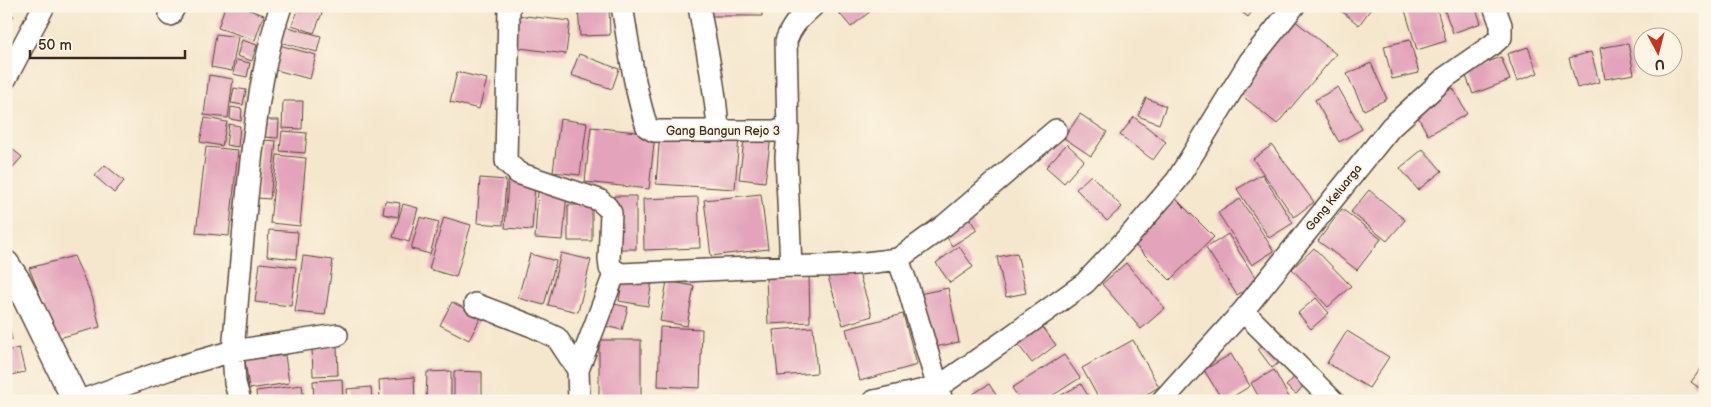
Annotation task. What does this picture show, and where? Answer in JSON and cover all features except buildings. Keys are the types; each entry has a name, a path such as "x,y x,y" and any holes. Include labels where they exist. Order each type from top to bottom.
{"street":[{"path":"6,78 44,6"},
{"path":"240,401 235,383 233,351 244,217 259,98 281,6"},
{"path":"509,6 506,161 518,173 599,200 607,207 611,213 610,268 622,274 811,266 879,262 898,258 945,225 1056,130"},
{"name":"Gang Bangun Rejo 3","path":"622,6 634,72 647,127 654,131 788,131 786,157 791,266"},
{"path":"700,6 715,98 718,131"},
{"path":"788,131 786,41 790,29 813,6"},
{"path":"874,401 940,394 1010,338 1085,283 1132,233 1177,180 1250,61 1294,6"},
{"name":"Gang Keluarga","path":"1162,401 1244,311 1391,127 1446,77 1501,37 1501,25 1494,6"},
{"path":"898,258 940,394"},
{"path":"6,264 18,282 76,401"},
{"path":"579,401 578,370 615,272"},
{"path":"475,304 532,326 557,338 578,370"},
{"path":"1244,311 1333,401"},
{"path":"80,401 167,370 233,351 337,335"}]}
